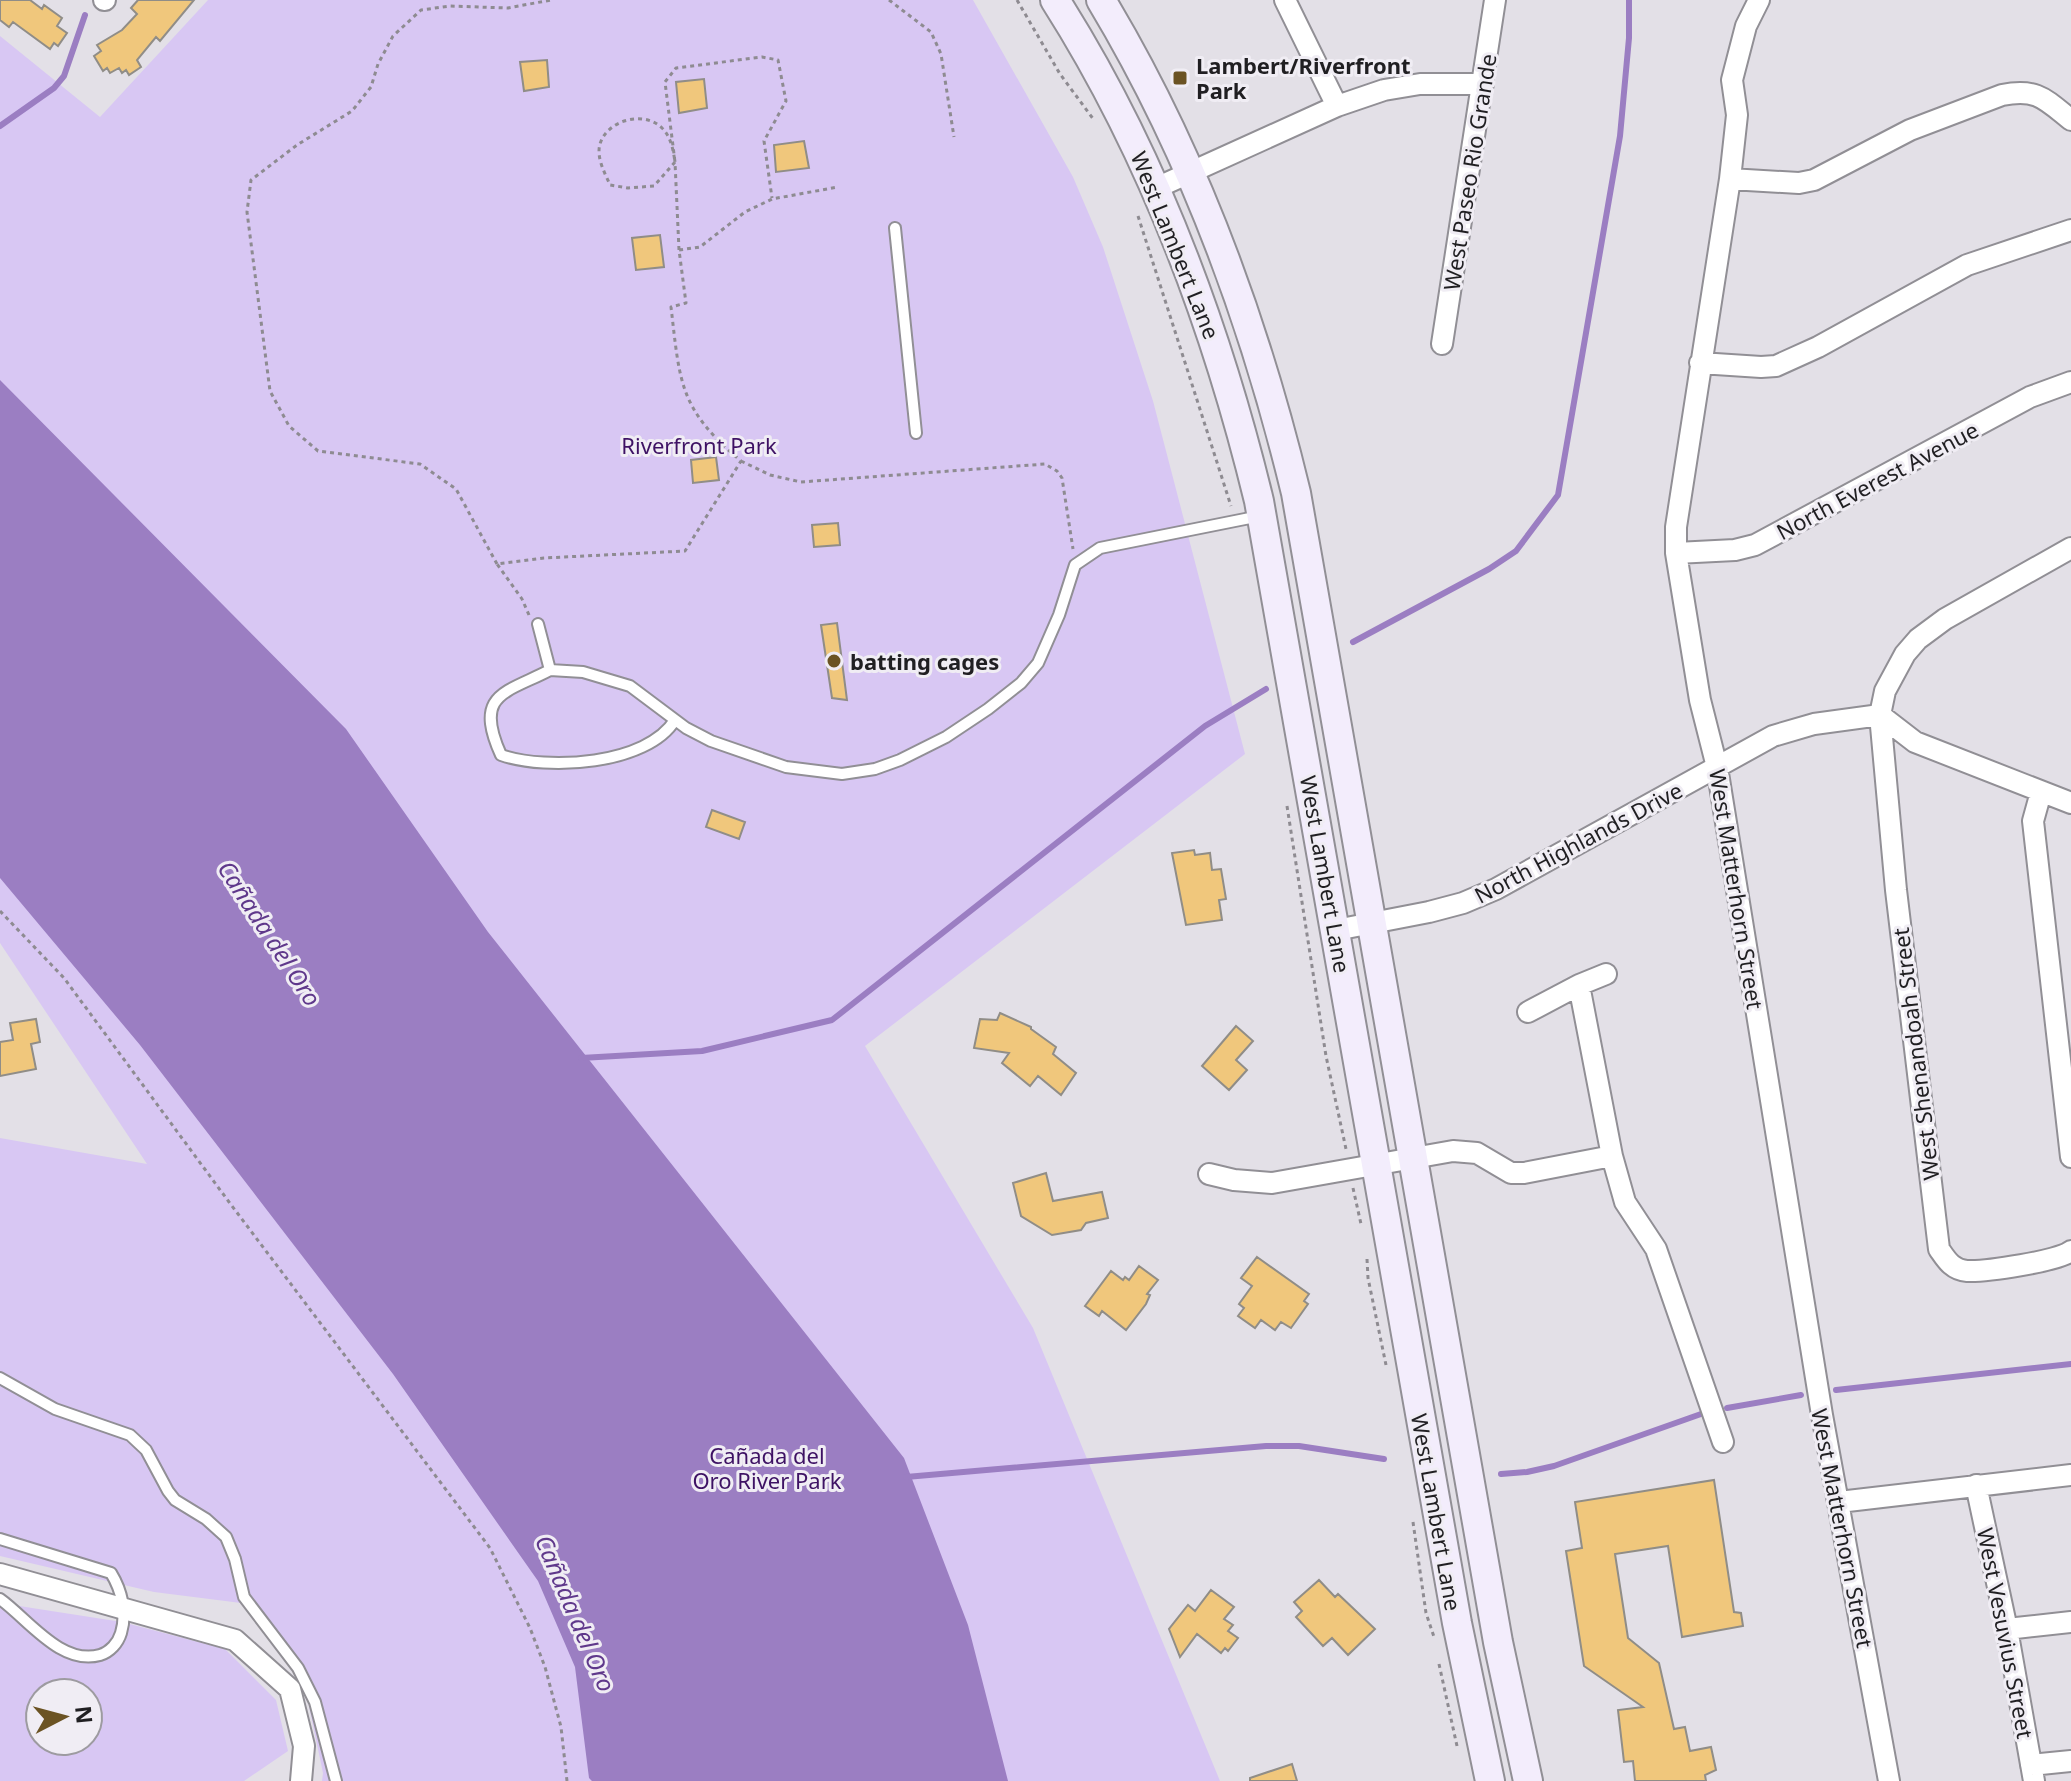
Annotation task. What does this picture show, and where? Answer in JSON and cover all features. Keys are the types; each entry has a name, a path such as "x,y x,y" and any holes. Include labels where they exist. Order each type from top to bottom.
{"main road":[{"name":"West Lambert Lane","path":"1055,0 1112,96 1156,188 1195,283 1237,414 1262,515 1461,1648 1490,1781"},
{"name":"West Lambert Lane","path":"1101,0 1145,78 1191,173 1240,295 1285,448 1306,542 1374,923 1498,1642 1528,1781"}],"street":[{"path":"1285,0 1337,106"},
{"name":"West Paseo Rio Grande","path":"1442,344 1495,0"},
{"name":"West Matterhorn Street","path":"1759,0 1746,26 1732,80 1737,115 1730,179 1676,527 1676,553 1700,700 1717,767 1819,1399 1889,1781"},
{"path":"1156,188 1337,106 1402,86 1483,84"},
{"path":"1730,179 1799,183 1814,180 1910,130 2016,92 2031,92 2043,97 2071,120"},
{"path":"1700,363 1776,366 1818,347 1967,265 2071,230"},
{"name":"North Everest Avenue","path":"1676,553 1735,550 1755,545 2030,397 2071,382"},
{"path":"2071,548 1945,619 1918,639 1905,654 1885,691 1880,715 1915,742 2071,803"},
{"name":"North Highlands Drive","path":"1336,930 1463,903 1496,889 1773,736 1814,724 1880,715"},
{"name":"West Shenandoah Street","path":"1880,715 1898,905 1939,1249 1950,1264 1966,1271 2056,1260 2071,1251"},
{"path":"2041,792 2033,821 2071,1157"},
{"path":"1528,1012 1606,974"},
{"path":"1579,985 1612,1156 1625,1202 1656,1249 1723,1442"},
{"path":"1209,1174 1272,1183 1453,1151 1477,1153 1501,1169 1524,1173 1612,1156"},
{"path":"1839,1502 2071,1475"},
{"name":"West Vesuvius Street","path":"1976,1485 2007,1629 2033,1773"},
{"path":"0,1574 235,1640 290,1689 304,1746 301,1781"},
{"path":"2007,1629 2071,1622"},
{"path":"2033,1773 2071,1761"}],"lane":[{"path":"895,228 916,433"},
{"path":"675,720 635,751 604,758 549,763 519,761 501,755 494,739 494,705 501,693 550,670 583,672 630,686 675,720 711,741 786,767 842,774 875,769 946,737 1021,683 1038,663 1059,615 1075,565 1100,548 1262,515"},
{"path":"538,624 550,670"},
{"path":"0,1378 55,1409 130,1435 146,1450 175,1500 206,1519 226,1537 244,1597 298,1668 315,1702 336,1781"},
{"path":"0,1539 111,1573 117,1582 123,1609 122,1631 107,1652 80,1656 56,1646 0,1599"}],"path":[{"path":"538,624 533,624 522,599 497,564 456,489 420,464 318,451 289,426 270,391 247,212 251,180 297,145 352,111 371,87 378,64 393,36 421,10 450,6 508,8 551,0"},
{"path":"889,0 931,32 941,54 954,137"},
{"path":"1017,0 1060,74 1097,124"},
{"path":"772,199 764,141 786,101 778,60 762,57 676,68 665,82 686,303 671,307 679,375 692,409 714,438 741,461 770,475 801,482 1045,464 1062,478 1075,565"},
{"path":"630,118 651,121 661,127 672,142 675,162 654,186 628,188 610,185 600,162 600,144 611,127 630,118"},
{"path":"679,250 700,247 745,212 772,199 838,187"},
{"path":"1138,216 1232,510"},
{"path":"497,564 544,558 685,551 741,461"},
{"path":"1286,803 1326,1056 1345,1145"},
{"path":"0,911 64,978 490,1548 530,1628 545,1667 561,1727 567,1781"}],"green space":[{"name":"Riverfront Park","path":"208,0 973,0 1073,177 1103,247 1153,401 1245,754 865,1046 1033,1328 1220,1781 322,1781 323,1773 302,1673 241,1603 154,1592 0,1556 0,1138 147,1164 0,943 0,36 100,117"},
{"path":"0,1603 122,1622 225,1649 276,1700 288,1751 244,1781 0,1781"}],"water":[{"name":"Cañada del Oro River Park","path":"0,380 346,729 488,932 904,1458 968,1625 1008,1781 592,1781 589,1778 575,1667 538,1581 393,1374 140,1045 0,878"}],"building":[{"path":"0,0 30,0 42,9 44,5 62,18 57,26 67,33 58,46 54,43 50,49 13,22 9,27 0,20"},
{"path":"138,0 194,0 160,41 156,37 137,60 141,67 129,75 119,68 110,73 107,68 103,71 94,56 101,51 97,45 122,30 137,14 131,8"},
{"path":"547,60 549,87 524,91 520,62"},
{"path":"704,79 707,108 679,113 676,82"},
{"path":"804,141 809,168 776,172 774,145"},
{"path":"660,235 664,267 636,270 632,238"},
{"path":"716,457 719,480 693,483 691,460"},
{"path":"838,523 840,545 814,547 812,525"},
{"name":"batting cages","path":"837,623 847,700 832,698 821,625"},
{"path":"712,810 745,822 739,839 706,827"},
{"path":"1194,850 1195,855 1210,853 1212,870 1221,869 1226,899 1219,900 1222,920 1186,925 1172,853"},
{"path":"1000,1013 1031,1027 1056,1047 1053,1054 1076,1073 1061,1095 1038,1076 1030,1086 1002,1063 1009,1053 974,1048 980,1019 997,1020"},
{"path":"36,1019 40,1042 31,1044 36,1069 0,1076 0,1042 13,1040 10,1023"},
{"path":"1236,1026 1253,1041 1236,1060 1247,1070 1229,1090 1202,1066"},
{"path":"1046,1173 1053,1201 1102,1192 1108,1218 1086,1223 1081,1230 1052,1235 1021,1216 1013,1183"},
{"path":"1257,1257 1309,1294 1304,1301 1308,1304 1291,1328 1281,1322 1275,1330 1261,1320 1255,1328 1238,1316 1244,1308 1239,1304 1252,1286 1241,1278"},
{"path":"1139,1266 1158,1280 1147,1294 1150,1295 1146,1304 1126,1330 1102,1311 1099,1316 1085,1306 1111,1271 1123,1280 1125,1277 1129,1280"},
{"path":"1714,1480 1734,1612 1741,1613 1743,1626 1682,1637 1668,1546 1615,1554 1628,1638 1659,1663 1674,1729 1685,1727 1690,1751 1711,1747 1716,1770 1705,1775 1706,1781 1635,1781 1633,1761 1624,1762 1618,1710 1643,1707 1584,1666 1566,1551 1582,1548 1575,1502"},
{"path":"1319,1580 1375,1629 1348,1655 1332,1638 1323,1646 1296,1617 1302,1611 1294,1602"},
{"path":"1211,1590 1234,1607 1224,1619 1233,1625 1228,1631 1238,1638 1228,1651 1225,1648 1221,1653 1197,1634 1180,1657 1169,1629 1188,1605 1195,1611"},
{"path":"1292,1764 1297,1781 1250,1781 1250,1778"}],"waterway":[{"path":"1353,642 1489,569 1516,551 1558,495 1620,136 1629,38 1629,0"},
{"path":"0,126 54,88 64,76 85,15"},
{"path":"581,1058 702,1051 832,1020 1205,726 1266,689"},
{"path":"1836,1390 2071,1364"},
{"path":"1727,1408 1801,1395"},
{"path":"1501,1474 1554,1466 1701,1414"},
{"path":"906,1477 1266,1446 1299,1446 1384,1459"}],"place":[{"name":"Lambert/Riverfront Park","path":"1180,78"},
{"name":"batting cages","path":"834,661"}],"water label":[{"name":"Cañada del Oro","path":"270,933"},
{"name":"Cañada del Oro","path":"576,1613"}]}
